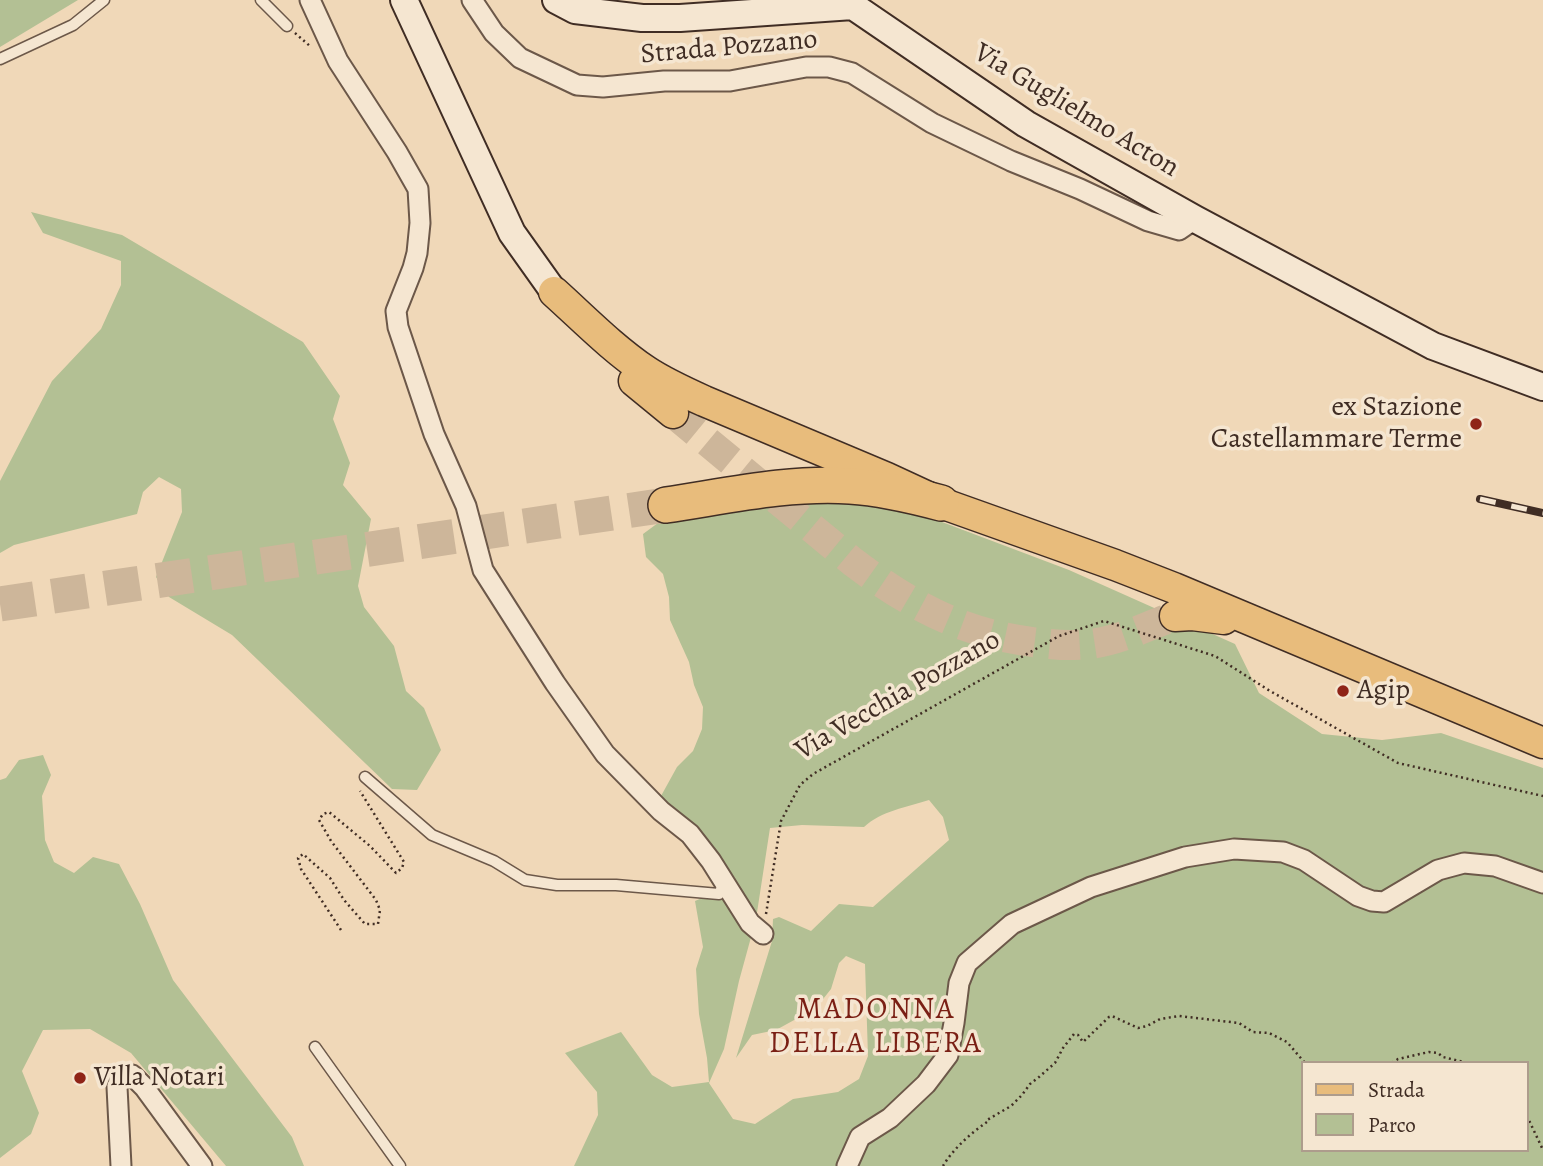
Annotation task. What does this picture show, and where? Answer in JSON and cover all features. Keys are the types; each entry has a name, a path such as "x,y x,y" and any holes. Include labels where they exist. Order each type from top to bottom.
{"highway":[{"path":"666,505 817,485 875,489 941,503"}],"main road":[{"path":"554,292 594,344 673,413"},
{"path":"554,292 615,347 646,371 676,388 941,503 1115,565 1543,743"},
{"path":"1175,616 1192,615 1266,626"}],"street":[{"path":"310,0 338,61 418,189 420,223 417,253 396,311 398,327 434,434 466,506 483,570 555,684 605,754 661,811 690,834 711,861 750,923 763,934"},
{"path":"404,0 513,233 554,292"},
{"name":"Strada Pozzano","path":"472,0 494,33 520,58 577,85 603,87 664,81 730,81 806,67 829,67 852,73 943,128 1148,221 1179,230 1195,219"},
{"name":"Via Guglielmo Acton","path":"556,0 575,10 642,18 680,18 853,6 1026,124 1195,219 1433,346 1543,387"},
{"path":"847,1166 860,1137 890,1118 926,1084 948,1055 959,983 967,963 1012,924 1091,887 1185,856 1234,849 1283,852 1304,860 1358,896 1372,901 1384,902 1438,870 1464,863 1495,866 1543,883"},
{"path":"121,1166 117,1087 123,1074 132,1075 144,1087 202,1166"}],"lane":[{"path":"0,59 73,25 104,0"},
{"path":"261,0 287,26"},
{"path":"365,777 432,835 494,861 525,880 558,885 616,885 719,894 724,883"},
{"path":"315,1047 400,1166"}],"path":[{"name":"Via Vecchia Pozzano","path":"763,934 781,821 800,785 813,774 1059,636 1104,621 1215,656 1270,691 1398,763 1543,796"},
{"path":"341,930 301,869 298,858 303,855 324,873 365,924 378,924 380,910 376,900 318,820 329,812 363,840 396,873 402,868 404,862 360,793 358,785 365,777"},
{"path":"943,1166 968,1137 987,1120 1011,1106 1030,1084 1055,1063 1074,1034 1083,1042 1112,1016 1138,1028 1160,1018 1179,1016 1239,1023 1253,1032 1269,1033 1287,1042 1304,1061"},
{"path":"1395,1061 1429,1052 1460,1061"},
{"path":"1529,1120 1543,1150"}],"green space":[{"path":"0,0 78,0 0,47"},
{"path":"31,212 122,235 303,342 340,396 333,419 350,463 343,485 371,519 358,586 364,607 394,646 406,691 424,708 441,750 417,790 392,789 232,635 169,597 156,577 182,512 181,489 159,477 143,492 137,514 14,545 0,553 0,481 52,381 101,329 121,285 121,261 43,233"},
{"path":"854,501 897,505 1069,570 1235,644 1259,693 1322,734 1382,740 1441,733 1543,768 1543,1166 574,1166 598,1115 597,1092 565,1053 621,1032 652,1075 672,1087 709,1082 699,1014 696,969 703,947 695,901 716,892 735,878 709,845 661,796 677,767 693,751 702,729 703,707 689,662 670,620 669,597 663,574 646,557 643,534 662,520 751,507","holes":["929,800 943,817 949,840 873,907 839,904 811,931 779,917 773,919 772,941 736,1058 752,1035 776,1030 816,1008 831,989 839,963 846,956 865,964 868,1056 859,1079 838,1092 793,1099 755,1124 733,1119 709,1083 724,1049 756,919 770,828 802,825 864,827 886,813"]},
{"path":"43,755 51,775 42,796 45,840 54,862 74,873 93,857 119,864 140,904 173,980 292,1137 304,1166 226,1166 131,1053 90,1029 43,1030 22,1071 39,1113 31,1134 0,1158 0,780 6,778 19,760"}],"tunnel":[{"path":"673,413 853,562 897,593 964,626 1014,639 1077,645 1111,640 1175,616"},
{"path":"0,604 666,505"}],"railway":[{"path":"1480,499 1543,513"}],"place":[{"name":"ex Stazione Castellammare Terme","path":"1476,424"},
{"name":"Agip","path":"1343,691"},
{"name":"Villa Notari","path":"80,1078"}],"district":[{"name":"MADONNA DELLA LIBERA","path":"876,1028"}]}
